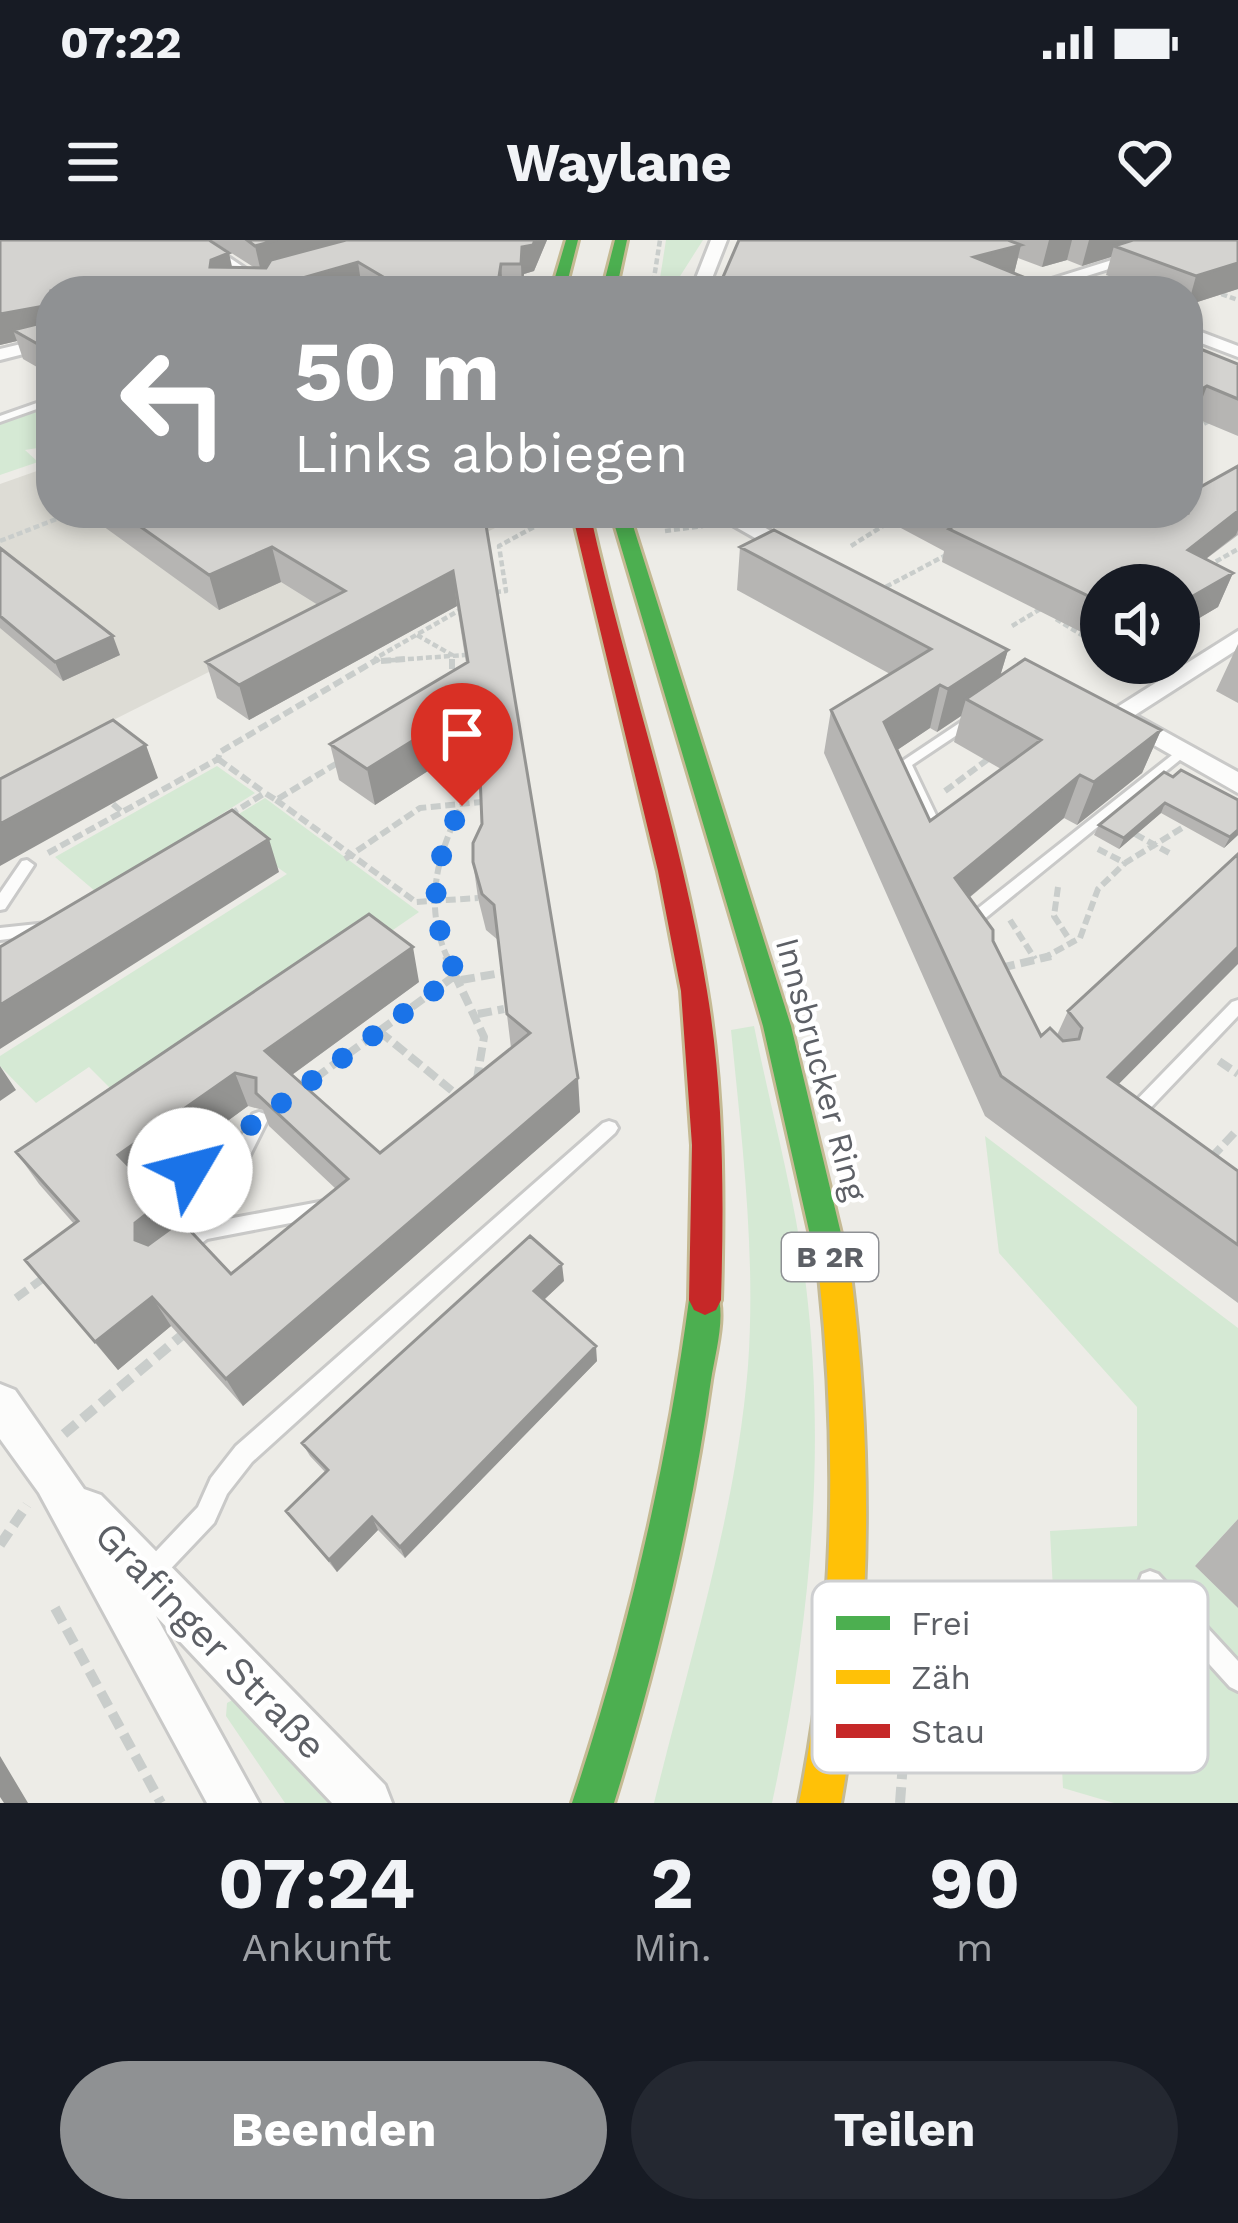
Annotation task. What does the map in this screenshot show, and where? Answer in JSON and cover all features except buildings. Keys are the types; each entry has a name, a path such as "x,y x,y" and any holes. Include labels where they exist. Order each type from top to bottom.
{"highway":[{"path":"562,276 572,240"},
{"path":"585,276 595,240"},
{"path":"613,276 621,240"},
{"path":"639,276 647,240"},
{"path":"583,528 694,991 710,1161 708,1307 683,1462 659,1592 592,1803"},
{"name":"Innsbrucker Ring","path":"624,528 662,668 761,969 823,1206 848,1408 848,1581"},
{"name":"Innsbrucker Ring","path":"820,1803 825,1773"}],"street":[{"path":"192,240 247,276"},
{"path":"705,276 719,240"},
{"path":"1064,276 1193,240"},
{"path":"1035,272 1045,276"},
{"path":"285,276 289,274"},
{"path":"1203,338 1238,352"},
{"path":"0,355 36,346"},
{"path":"751,528 814,561"},
{"path":"1238,638 1106,711 1238,784"},
{"name":"Grafinger Straße","path":"0,1404 45,1467 234,1803"},
{"name":"Grafinger Straße","path":"45,1467 368,1803"}],"lane":[{"path":"0,419 36,406"},
{"path":"939,836 905,764 992,705"},
{"path":"991,970 967,925 1181,752"},
{"path":"0,905 27,865"},
{"path":"0,934 64,926"},
{"path":"1123,1126 1238,1006"},
{"path":"165,1262 202,1232 259,1119"},
{"path":"148,1576 206,1515 219,1486 244,1454 609,1128"},
{"path":"202,1232 337,1207"},
{"path":"1208,1646 1238,1679"}],"path":[{"path":"654,276 660,240"},
{"path":"1203,287 1236,304"},
{"path":"1204,297 1217,292"},
{"path":"0,542 36,528"},
{"path":"463,533 474,528"},
{"path":"495,592 506,591 499,546 532,528"},
{"path":"682,529 688,528"},
{"path":"851,546 880,528"},
{"path":"877,592 968,544"},
{"path":"1200,571 1238,549"},
{"path":"1200,561 1209,566"},
{"path":"1012,626 1056,600"},
{"path":"27,865 218,759 220,752 444,616 478,605"},
{"path":"1039,610 1080,632"},
{"path":"417,635 452,655"},
{"path":"452,655 453,692"},
{"path":"376,658 465,655"},
{"path":"295,696 307,703"},
{"path":"919,800 937,797 998,752 983,743"},
{"path":"276,800 347,757"},
{"path":"218,759 346,856 416,902 478,898"},
{"path":"212,825 265,793"},
{"path":"346,856 420,808 482,802"},
{"path":"112,804 122,812"},
{"path":"446,1116 465,1101 486,1060 478,1014 440,938 435,902 441,850 462,806"},
{"path":"991,970 1072,945 1091,922 1099,889 1125,863 1182,828"},
{"path":"1136,834 1172,854"},
{"path":"1081,862 1095,847 1125,863"},
{"path":"1066,877 1052,902 1054,916 1072,945"},
{"path":"1004,895 1015,929 1035,959"},
{"path":"147,1202 459,977 501,973"},
{"path":"478,1014 504,1009"},
{"path":"379,1031 465,1101"},
{"path":"478,1077 495,1078"},
{"path":"1209,1161 1238,1129"},
{"path":"16,1298 54,1270"},
{"path":"45,1467 189,1329"},
{"path":"55,1608 161,1803"}],"shaded area":[{"path":"36,471 36,528 495,528 0,777 0,484"}],"green space":[{"path":"666,240 703,240 680,276 660,276"},
{"path":"36,412 36,448 25,450 36,463 0,475 0,424"},
{"path":"217,766 255,793 209,822 183,858 109,903 55,857"},
{"path":"265,798 419,912 132,1110 89,1067 36,1103 0,1066 0,1056 287,874 219,826"},
{"path":"754,1026 796,1221 812,1351 814,1481 805,1610 772,1803 654,1803 710,1586 742,1421 750,1282 731,1030"},
{"path":"985,1136 1238,1328 1238,1519 1195,1566 1238,1608 1238,1803 1114,1803 1063,1788 1062,1773 1208,1773 1208,1581 1053,1581 1050,1531 1137,1526 1137,1407 999,1253"},
{"path":"236,1698 249,1702 330,1803 285,1803 226,1716 227,1703"}],"traffic: fast":[{"path":"562,276 572,240"},
{"path":"613,276 621,240"},
{"path":"625,528 777,1026 835,1275"},
{"path":"593,1803 662,1554 687,1429 705,1300"}],"traffic: slow":[{"path":"835,1275 851,1474 848,1581"},
{"path":"820,1803 825,1773"}],"traffic: jam":[{"path":"584,528 671,871 694,991 707,1145 705,1300"}],"route":[{"path":"190,1170 457,974 435,922 435,902 441,850 462,806"}]}
